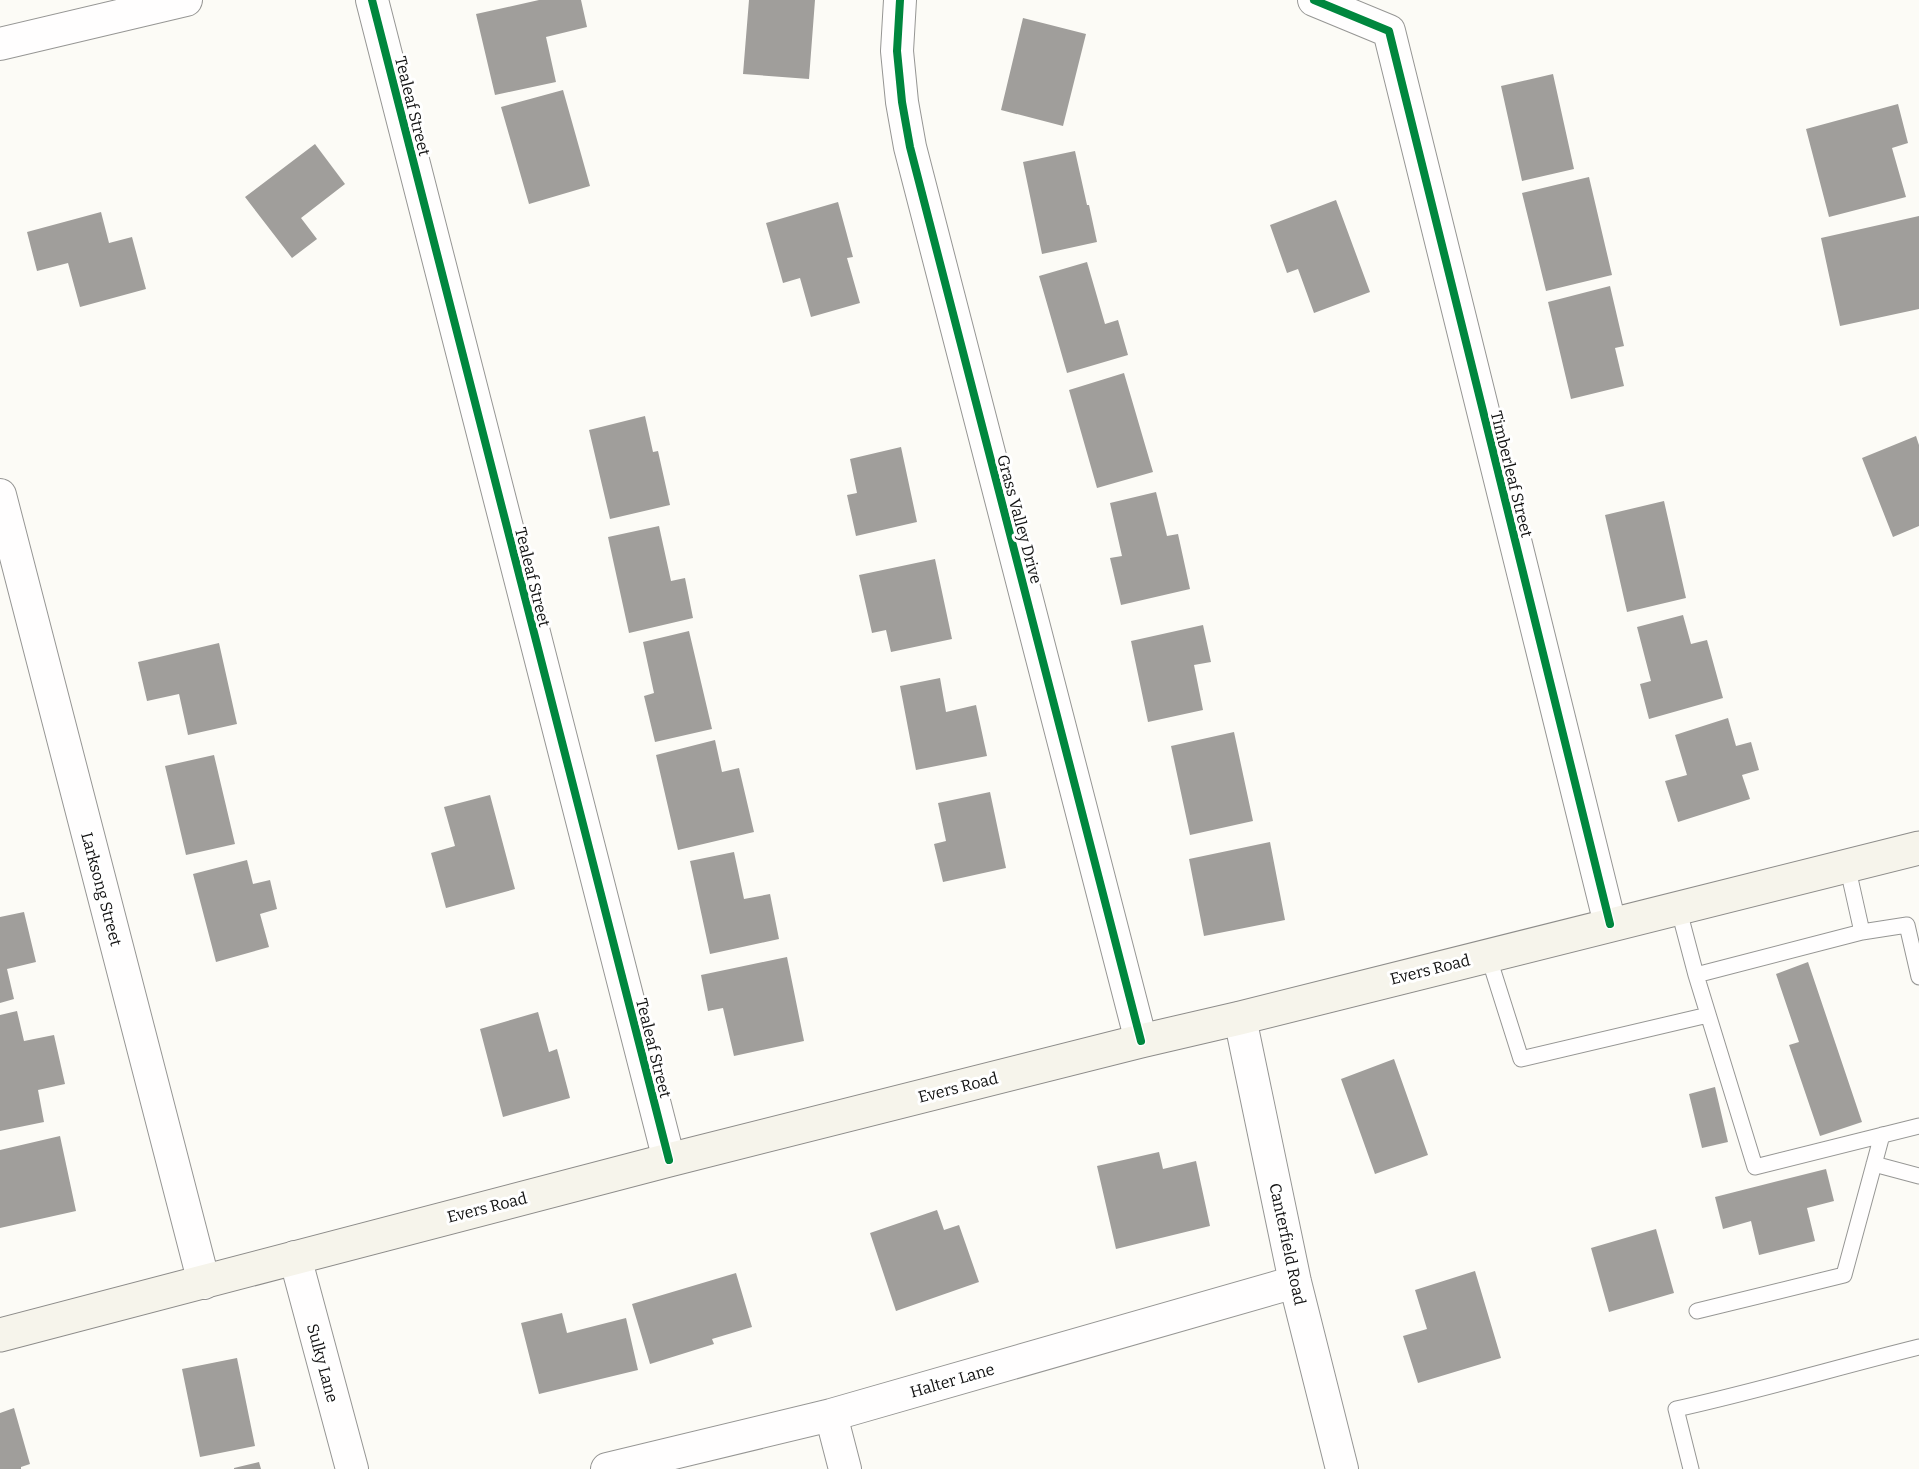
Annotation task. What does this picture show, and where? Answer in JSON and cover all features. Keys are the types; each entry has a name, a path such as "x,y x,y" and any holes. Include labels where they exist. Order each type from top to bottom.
{"main road":[{"name":"Evers Road","path":"0,1335 669,1160 1919,848"}],"street":[{"path":"0,44 186,0"},
{"name":"Tealeaf Street","path":"372,0 669,1160"},
{"name":"Grass Valley Drive","path":"900,0 897,51 902,102 910,147 1141,1041"},
{"name":"Timberleaf Street","path":"1314,0 1389,31 1610,924"},
{"name":"Larksong Street","path":"0,495 204,1283"},
{"name":"Canterfield Road","path":"1240,1018 1295,1282 1342,1469"},
{"name":"Sulky Lane","path":"295,1257 352,1469"},
{"name":"Halter Lane","path":"607,1469 831,1415 1295,1282"},
{"path":"831,1415 845,1469"}],"lane":[{"path":"1847,865 1862,932"},
{"path":"1678,907 1696,975 1755,1167 1919,1126"},
{"path":"1696,975 1862,932 1906,925 1919,977"},
{"path":"1488,955 1521,1059 1708,1015"},
{"path":"1697,1311 1844,1275 1882,1135"},
{"path":"1875,1164 1919,1176"},
{"path":"1691,1469 1676,1409 1752,1392 1919,1347"}],"building":[{"path":"539,0 581,0 587,27 546,37 556,82 495,95 476,14"},
{"path":"749,0 815,0 809,79 743,74"},
{"path":"1023,18 1086,34 1063,126 1001,110"},
{"path":"1553,74 1574,169 1522,181 1501,86"},
{"path":"563,90 590,186 529,204 501,107"},
{"path":"1898,104 1908,143 1892,148 1906,197 1829,217 1806,129"},
{"path":"315,144 345,184 301,218 317,239 292,258 245,197"},
{"path":"1075,151 1097,242 1042,254 1023,162"},
{"path":"1589,177 1612,275 1546,291 1522,193"},
{"path":"1336,200 1370,292 1314,313 1298,269 1287,273 1270,225"},
{"path":"838,202 853,257 847,258 860,303 811,317 800,278 783,283 766,223"},
{"path":"101,212 109,243 132,237 146,289 80,307 68,263 37,271 27,232"},
{"path":"1919,216 1919,309 1840,326 1821,238"},
{"path":"1087,262 1105,324 1118,320 1128,355 1067,373 1039,276"},
{"path":"1610,286 1624,346 1615,348 1624,386 1571,399 1548,302"},
{"path":"1124,373 1153,472 1097,488 1069,390"},
{"path":"645,416 653,452 658,451 670,505 610,519 589,430"},
{"path":"1916,436 1919,445 1919,526 1893,537 1862,458"},
{"path":"901,447 917,522 856,536 847,495 857,493 850,459"},
{"path":"1156,492 1167,536 1178,534 1190,589 1121,605 1110,558 1122,556 1110,503"},
{"path":"1664,501 1686,598 1627,612 1605,515"},
{"path":"659,526 671,581 685,578 693,618 629,633 608,537"},
{"path":"935,559 952,639 891,652 886,630 872,633 859,575"},
{"path":"1683,615 1691,644 1707,640 1723,698 1649,719 1640,684 1651,681 1637,627"},
{"path":"1203,625 1211,662 1194,665 1203,710 1148,722 1131,641"},
{"path":"689,631 712,729 655,742 644,696 654,693 643,642"},
{"path":"219,643 237,724 188,735 179,694 147,701 138,662"},
{"path":"940,678 946,712 976,705 987,756 916,770 900,686"},
{"path":"1728,718 1736,746 1751,742 1759,770 1742,775 1750,799 1678,822 1665,781 1687,775 1675,735"},
{"path":"1234,732 1253,821 1190,835 1171,746"},
{"path":"715,740 722,772 739,768 754,832 678,850 656,755"},
{"path":"214,755 235,844 186,855 165,766"},
{"path":"990,792 1006,868 943,882 934,844 946,841 938,803"},
{"path":"490,795 515,889 446,908 431,853 455,846 444,807"},
{"path":"1270,842 1285,920 1204,936 1189,859"},
{"path":"734,852 744,899 770,894 779,939 710,954 690,861"},
{"path":"247,860 253,884 270,880 277,909 260,914 269,947 216,962 193,874"},
{"path":"24,912 36,962 7,969 14,999 0,1003 0,917"},
{"path":"787,957 804,1041 734,1056 723,1008 708,1011 701,975"},
{"path":"1808,962 1862,1122 1820,1136 1789,1045 1799,1042 1776,974"},
{"path":"17,1011 24,1041 54,1035 65,1084 38,1090 44,1122 0,1131 0,1015"},
{"path":"538,1012 549,1052 557,1049 570,1098 503,1117 480,1029"},
{"path":"1394,1059 1428,1155 1375,1174 1341,1079"},
{"path":"1715,1087 1728,1142 1702,1148 1689,1094"},
{"path":"60,1136 76,1211 0,1228 0,1150"},
{"path":"1159,1152 1163,1169 1196,1161 1210,1226 1116,1249 1097,1166"},
{"path":"1826,1169 1834,1201 1807,1208 1815,1241 1759,1255 1751,1221 1723,1229 1715,1197"},
{"path":"937,1210 944,1230 959,1225 979,1282 896,1311 870,1233"},
{"path":"1656,1229 1674,1293 1609,1312 1591,1248"},
{"path":"1475,1271 1501,1358 1418,1383 1403,1336 1427,1329 1415,1290"},
{"path":"736,1273 752,1327 712,1339 714,1344 650,1364 632,1304"},
{"path":"562,1313 567,1333 626,1318 638,1370 539,1394 521,1323"},
{"path":"237,1358 255,1446 200,1457 182,1369"},
{"path":"14,1408 30,1464 21,1469 0,1469 0,1413"},
{"path":"259,1462 261,1469 234,1469 234,1468"}],"cycle path":[{"path":"372,0 669,1160"},
{"path":"900,0 897,51 902,102 910,147 1141,1041"},
{"path":"1314,0 1389,31 1610,924"}]}
